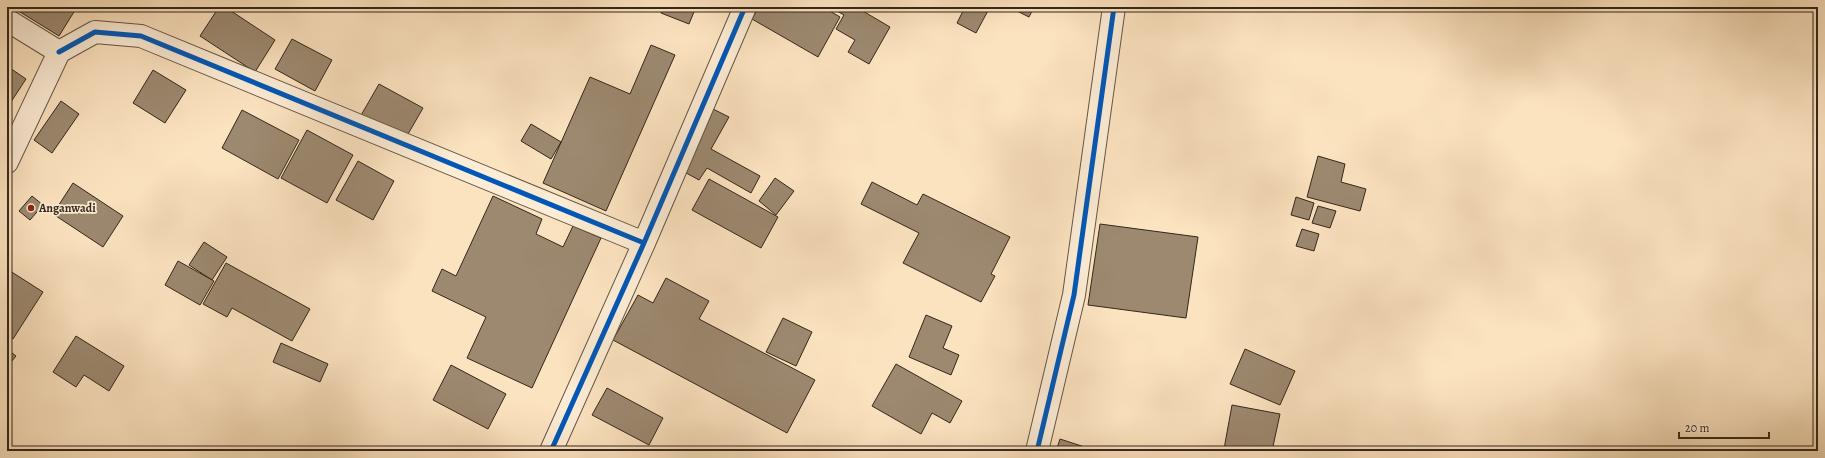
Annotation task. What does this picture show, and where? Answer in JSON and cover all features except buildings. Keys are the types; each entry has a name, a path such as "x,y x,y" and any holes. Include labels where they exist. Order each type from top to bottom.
{"street":[{"path":"551,451 644,243 745,7"},
{"path":"1037,451 1074,295 1114,7"},
{"path":"7,20 59,52"},
{"path":"7,162 59,52 95,32 141,36 644,243"}],"cycle path":[{"path":"551,451 644,243 745,7"},
{"path":"1037,451 1074,295 1114,7"},
{"path":"59,52 95,32 141,36 644,243"}],"place":[{"name":"Anganwadi","path":"31,208"}]}
